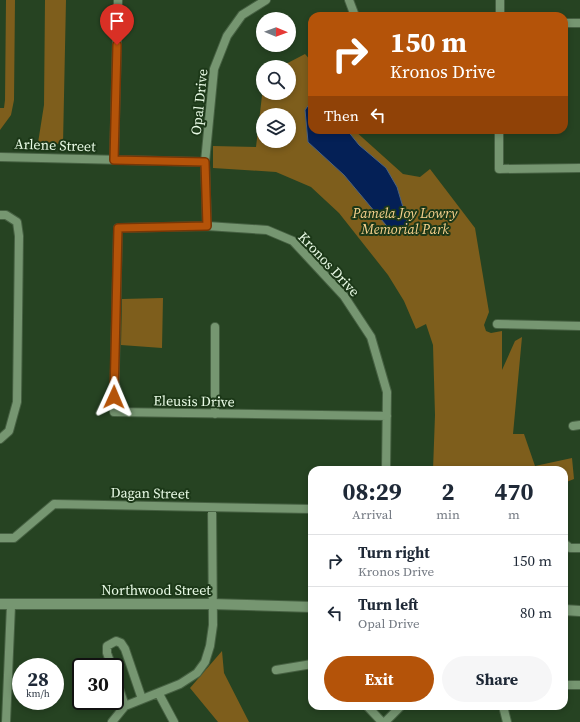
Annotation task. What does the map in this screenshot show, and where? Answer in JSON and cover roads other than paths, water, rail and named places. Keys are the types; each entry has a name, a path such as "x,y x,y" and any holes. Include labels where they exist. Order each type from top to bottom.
{"street":[{"path":"114,160 118,0"},
{"name":"Opal Drive","path":"207,226 205,162 214,69 227,36 242,15 266,0"},
{"path":"349,0 354,12"},
{"path":"500,0 500,12"},
{"path":"568,23 580,23"},
{"path":"499,134 499,168 580,168"},
{"name":"Arlene Street","path":"0,157 205,162"},
{"path":"0,215 6,215 18,222 19,236 17,402 9,431 0,439"},
{"name":"Kronos Drive","path":"118,228 207,226 267,230 293,241 344,296 371,337 387,392 386,466"},
{"name":"Eleusis Drive","path":"118,228 114,412 387,416"},
{"path":"497,324 580,326"},
{"path":"215,327 215,414"},
{"name":"Dagan Street","path":"0,538 14,538 54,504 308,509"},
{"path":"112,722 125,706 142,698 160,694 198,673 205,662 210,646 213,625 211,604 212,508"},
{"path":"568,546 570,548 580,548"},
{"name":"Northwood Street","path":"0,604 211,604 308,607"},
{"path":"6,722 11,605"},
{"path":"568,610 580,610"},
{"path":"109,658 107,646 116,641 121,643 125,649 142,698"},
{"path":"276,670 308,665"},
{"path":"568,685 580,685"},
{"path":"160,694 174,722"},
{"path":"371,710 382,722"},
{"path":"385,722 397,710"},
{"path":"504,710 508,722"}],"water":[{"path":"308,106 308,134 350,134 359,145 386,168 397,187 408,224 401,233 391,231 344,175 308,142 305,110"}],"park label":[{"name":"Pamela Joy Lowry Memorial Park","path":"405,222"}]}
